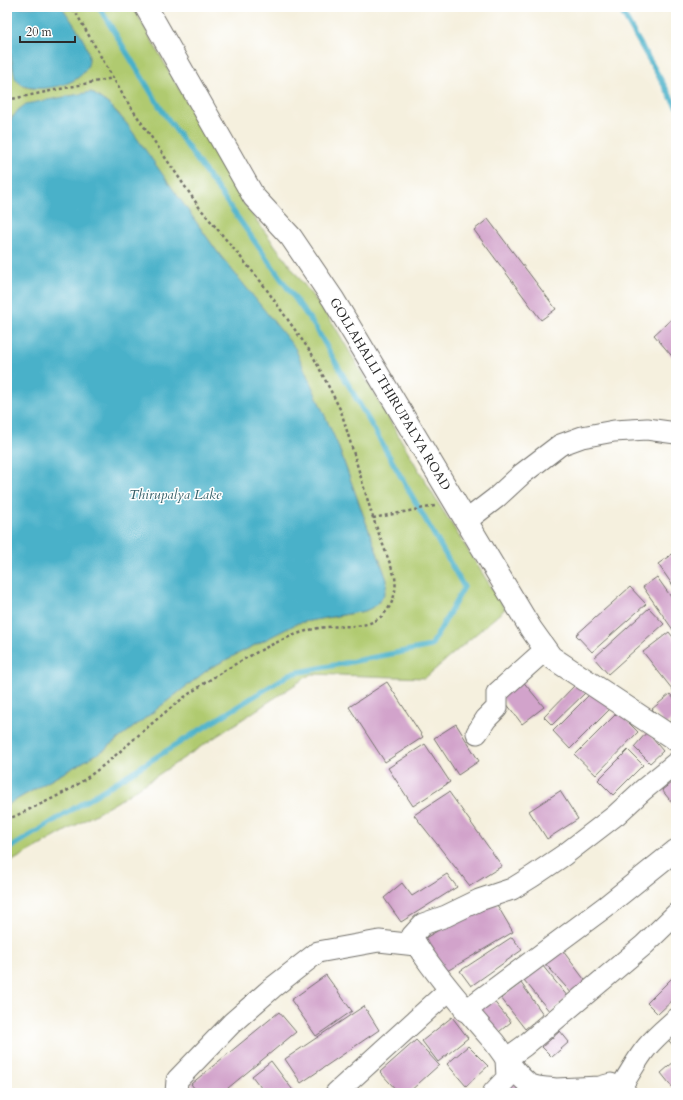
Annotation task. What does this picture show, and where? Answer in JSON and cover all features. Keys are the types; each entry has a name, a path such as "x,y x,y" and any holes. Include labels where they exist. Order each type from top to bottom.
{"street":[{"name":"GOLLAHALLI THIRUPALYA ROAD","path":"146,7 254,197 291,237 318,276 531,629 550,657 676,740"},
{"path":"466,521 496,498 522,474 560,445 582,437 614,431 647,429 676,433"},
{"path":"477,733 486,719 497,708 497,692 545,650"},
{"path":"676,763 643,790 616,815 564,855 533,876 512,889 480,900 446,916 423,924 412,936 416,945 466,1011 492,1040 506,1059 528,1083 535,1087 556,1090 600,1087 611,1084 623,1091 647,1048 664,1029 676,1019"},
{"path":"466,1011 605,906 676,850"},
{"path":"506,1059 524,1046 644,945 676,914"},
{"path":"176,1093 178,1080 232,1023 272,988 318,952 379,941 416,945"},
{"path":"336,1093 449,990"},
{"path":"493,1093 507,1078 506,1059"}],"path":[{"path":"7,820 74,786 112,759 168,710 241,660 285,638 304,631 334,626 358,626 367,624 383,615 389,609 395,593 396,585 395,577 373,518 341,411 312,354 262,283 200,207 124,97 76,13 71,7"},
{"path":"7,65 10,82 7,90"},
{"path":"7,100 113,78"},
{"path":"373,518 455,502"}],"green space":[{"path":"62,7 133,7 242,201 334,325 435,498 505,609 425,678 311,674 117,802 7,864 7,805 104,750 210,668 298,623 370,609 378,603 384,595 387,580 337,443 216,250 119,114 110,105 91,92 11,117 7,125 7,34 15,76 21,84 28,87 45,88 77,79 80,35"}],"water":[{"path":"7,7 62,7 79,32 86,46 89,59 87,68 82,75 64,84 53,87 33,88 20,83 15,78 7,34"},
{"name":"Thirupalya Lake","path":"91,92 110,105 127,124 216,250 295,348 337,443 387,580 384,595 375,606 370,609 298,623 210,668 104,750 7,805 7,125 18,110 26,104"}],"building":[{"path":"488,219 556,309 541,320 474,230"},
{"path":"676,315 676,361 654,335"},
{"path":"672,554 676,559 676,590 658,564"},
{"path":"657,577 676,604 676,634 643,587"},
{"path":"630,587 646,604 592,652 576,635"},
{"path":"649,608 664,624 608,674 594,658"},
{"path":"669,632 676,641 676,694 643,652"},
{"path":"521,679 544,707 522,724 500,695"},
{"path":"387,682 423,737 385,762 349,707"},
{"path":"576,684 585,693 552,725 544,717"},
{"path":"595,689 613,706 570,749 553,731"},
{"path":"670,694 676,701 676,715 666,725 652,709"},
{"path":"618,712 638,732 596,775 575,755"},
{"path":"456,724 479,761 458,775 434,738"},
{"path":"647,732 663,751 650,763 634,747"},
{"path":"425,744 450,782 413,806 388,768"},
{"path":"628,750 643,765 613,795 598,780"},
{"path":"676,779 676,808 662,790"},
{"path":"560,791 578,819 547,839 529,811"},
{"path":"449,792 502,866 470,886 414,815"},
{"path":"447,874 457,887 401,922 384,898 402,883 412,896"},
{"path":"493,898 513,932 442,974 422,940"},
{"path":"512,937 522,950 471,986 460,971"},
{"path":"560,947 587,983 573,995 543,961"},
{"path":"542,965 568,997 550,1012 524,980"},
{"path":"676,974 676,997 658,1014 647,1003"},
{"path":"326,975 352,1011 316,1036 291,1000"},
{"path":"521,983 543,1014 525,1029 501,998"},
{"path":"492,999 511,1022 494,1036 473,1014"},
{"path":"364,1006 379,1030 301,1083 285,1059"},
{"path":"279,1012 296,1032 222,1093 198,1093 191,1084"},
{"path":"452,1017 468,1038 438,1062 422,1041"},
{"path":"676,1025 676,1049 664,1035"},
{"path":"560,1031 569,1042 552,1057 542,1047"},
{"path":"416,1040 439,1065 408,1093 399,1093 380,1072"},
{"path":"468,1046 488,1066 466,1086 447,1064"},
{"path":"676,1060 676,1085 673,1088 661,1073"},
{"path":"271,1061 295,1093 265,1093 252,1076"},
{"path":"517,1078 529,1093 499,1093"}],"waterway":[{"path":"7,850 290,674 431,646 464,587 316,328 163,112 99,7"},
{"path":"619,7 676,106"}]}
